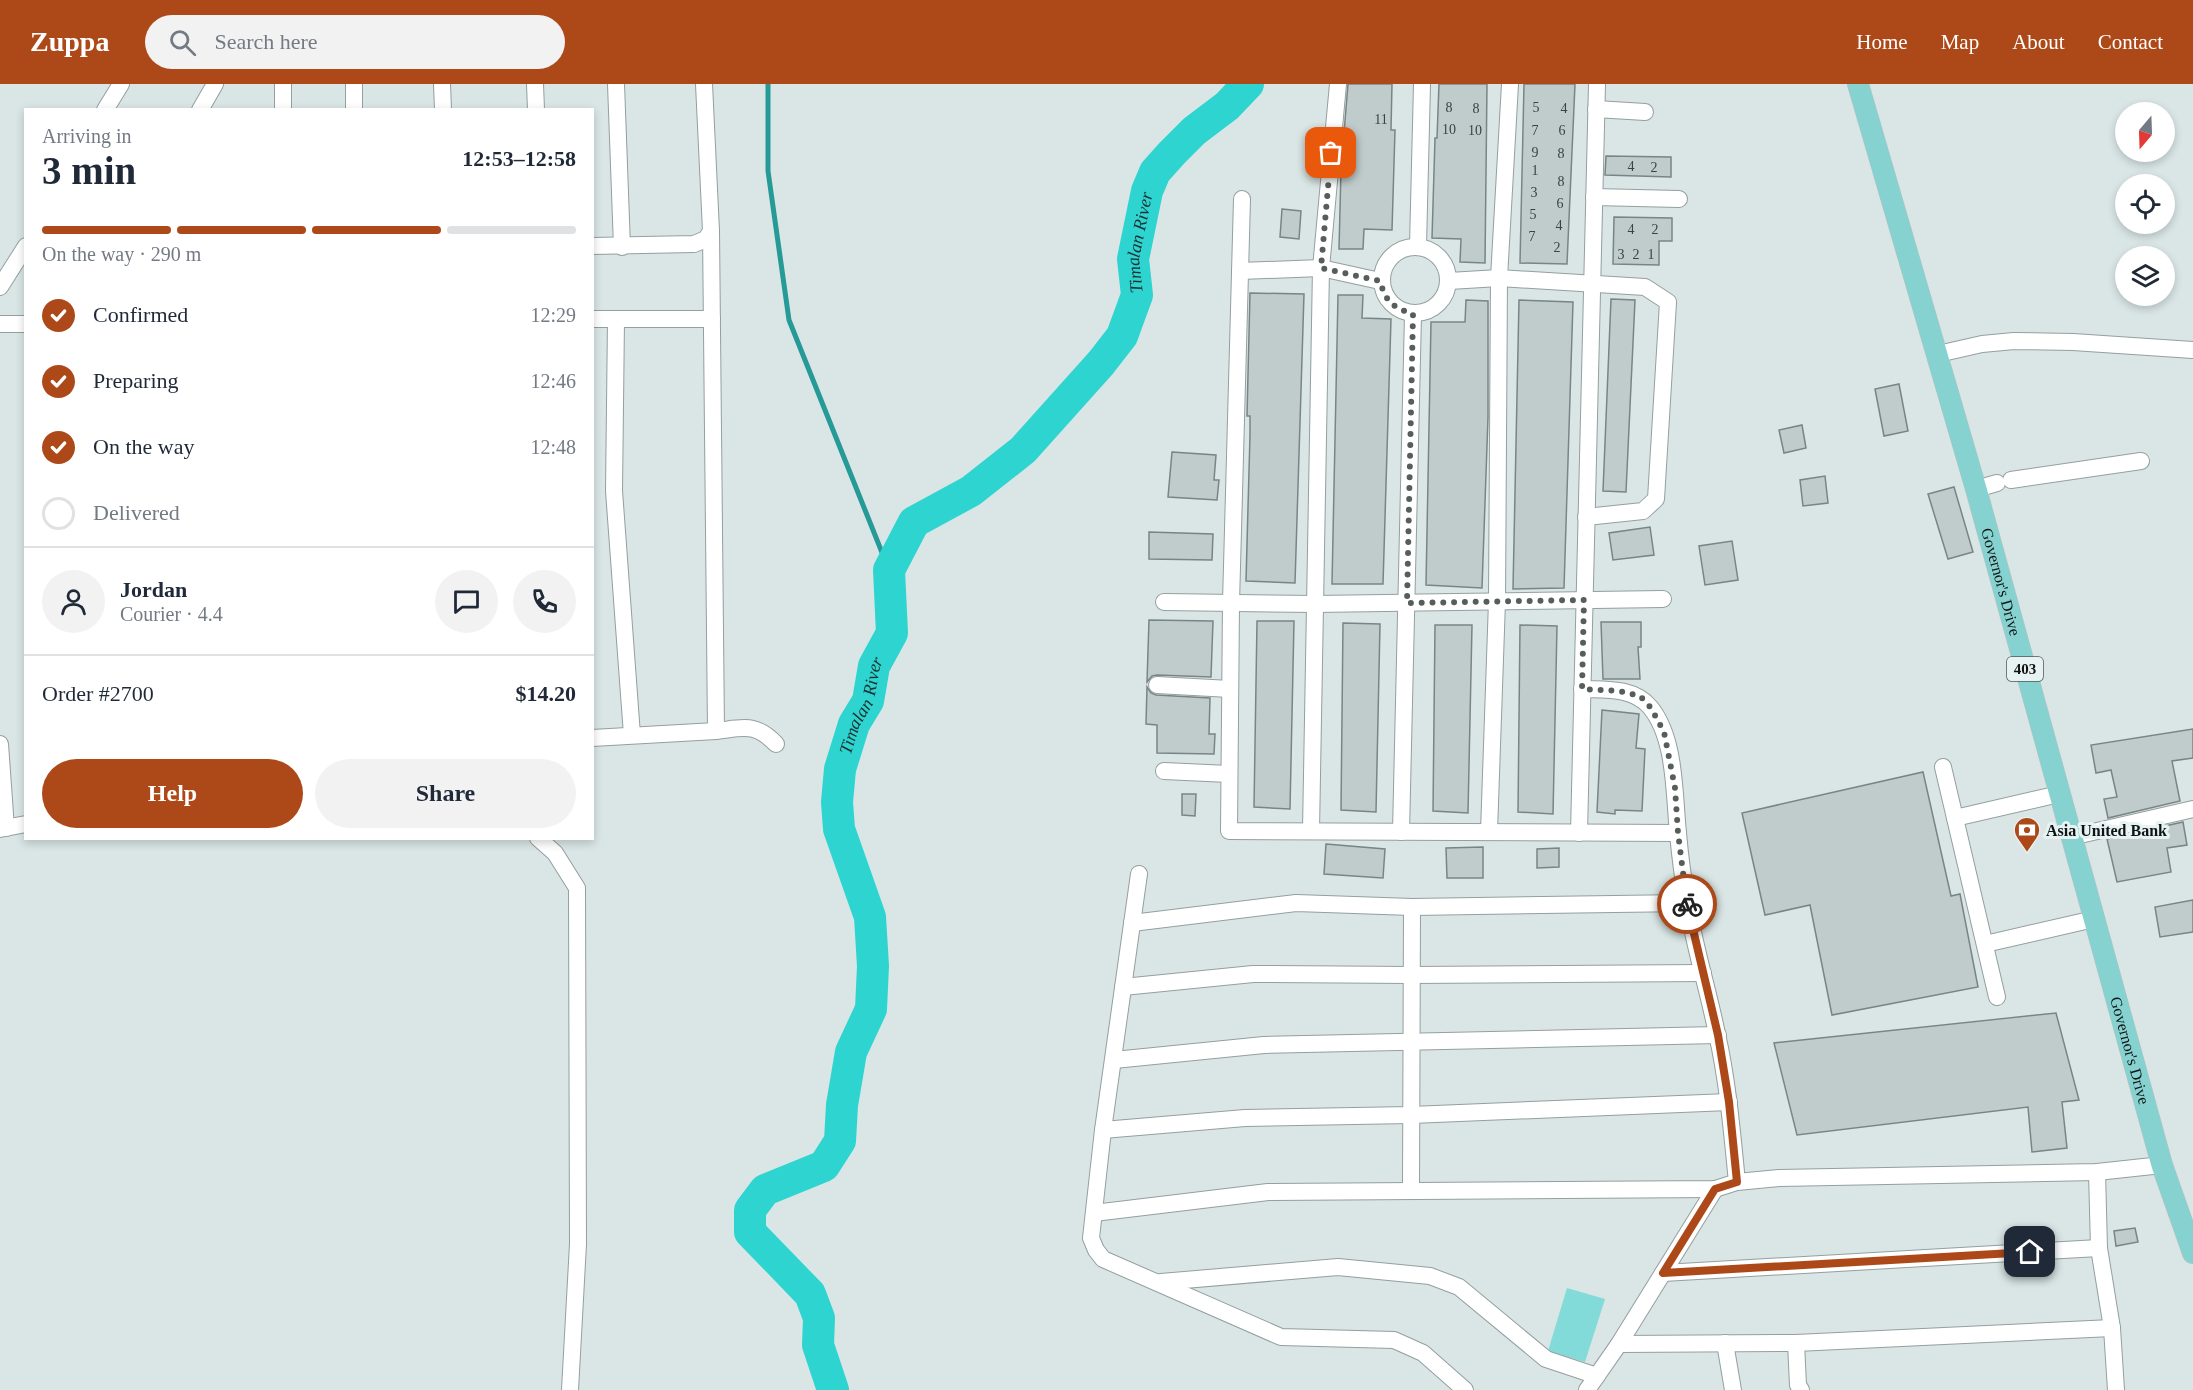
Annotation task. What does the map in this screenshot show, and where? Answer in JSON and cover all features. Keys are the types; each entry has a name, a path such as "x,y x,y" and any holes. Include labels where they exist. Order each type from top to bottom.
{"main road":[{"name":"Governor's Drive","path":"1858,84 1938,354 2162,1164 2193,1253"}],"street":[{"path":"106,108 121,84"},
{"path":"201,108 215,84"},
{"path":"283,84 283,108"},
{"path":"354,84 354,108"},
{"path":"442,84 443,108"},
{"path":"536,84 536,108"},
{"path":"616,84 622,247"},
{"path":"704,84 711,231 716,731"},
{"path":"1311,831 1321,268 1338,84"},
{"path":"1418,246 1422,84"},
{"path":"1489,832 1497,601 1499,278 1510,84"},
{"path":"1579,833 1597,84"},
{"path":"1596,109 1645,112"},
{"path":"1594,197 1679,199"},
{"path":"1242,199 1231,603 1228,831 1678,833"},
{"path":"594,246 694,244 706,239 711,231"},
{"path":"1418,246 1434,252 1445,264 1449,281 1444,298 1431,310 1413,314 1397,309 1385,297 1380,281 1385,262 1399,249 1418,246"},
{"path":"0,286 24,249"},
{"path":"1240,271 1321,268 1380,281"},
{"path":"1449,281 1499,278 1645,287 1668,302 1656,499 1643,511 1586,517"},
{"path":"1401,832 1413,314"},
{"path":"594,319 712,319"},
{"path":"616,319 614,491 632,735"},
{"path":"0,324 24,324"},
{"path":"1938,354 1982,344 2014,341 2084,342 2193,350"},
{"path":"1976,489 2004,482 2141,461"},
{"path":"1164,602 1315,604 1663,598"},
{"path":"1157,685 1230,689"},
{"path":"1582,689 1619,691 1640,696 1651,708 1664,732 1675,788 1687,903 1718,1035 1729,1102 1737,1182"},
{"path":"594,738 747,727 761,730 776,744"},
{"path":"0,744 3,828 24,824"},
{"path":"1943,768 1997,997"},
{"path":"1164,771 1229,774"},
{"path":"1955,818 2059,795"},
{"path":"2071,837 2193,809"},
{"path":"540,840 555,853 578,888 578,1244 570,1390"},
{"path":"1138,874 1103,1130 1092,1238 1096,1250 1103,1259 1281,1336 1394,1340 1423,1353 1465,1390"},
{"path":"1132,923 1296,903 1412,907 1687,903"},
{"path":"1411,1190 1412,907"},
{"path":"1985,944 2094,919"},
{"path":"1123,987 1253,974 1703,973"},
{"path":"1114,1060 1264,1045 1718,1035"},
{"path":"1103,1130 1245,1118 1411,1115 1729,1102"},
{"path":"1094,1213 1268,1192 1715,1189 1737,1182 1779,1178 2097,1172 2162,1164"},
{"path":"2097,1172 2099,1248 2112,1328 2117,1390"},
{"path":"1157,1282 1338,1267 1430,1276 1459,1287 1546,1359 1592,1383 1619,1344 1715,1189"},
{"path":"1663,1273 2099,1248"},
{"path":"1619,1344 1796,1343 2112,1328"},
{"path":"1725,1343 1733,1390"},
{"path":"1796,1343 1798,1385 1801,1390"}],"shaded area":[{"path":"1567,1288 1605,1299 1585,1362 1548,1351"}],"building":[{"path":"1348,84 1392,84 1391,130 1395,130 1392,230 1364,229 1363,249 1339,249 1341,170"},
{"path":"1439,84 1487,84 1485,263 1460,262 1461,239 1432,238"},
{"path":"1524,84 1575,84 1567,264 1520,263"},
{"path":"1606,156 1671,157 1671,177 1605,175"},
{"path":"1282,209 1301,211 1299,239 1280,237"},
{"path":"1614,217 1672,218 1672,241 1659,241 1659,265 1613,264"},
{"path":"1250,293 1304,294 1295,583 1246,581 1250,435 1250,416 1247,416"},
{"path":"1338,295 1363,295 1362,318 1391,319 1383,584 1332,584"},
{"path":"1611,299 1635,300 1626,492 1603,491"},
{"path":"1466,300 1488,301 1488,417 1482,588 1426,585 1431,322 1465,322"},
{"path":"1519,300 1573,302 1564,588 1513,589"},
{"path":"1899,384 1908,431 1884,436 1875,389"},
{"path":"1802,425 1806,448 1784,453 1779,430"},
{"path":"1172,452 1216,455 1214,480 1219,480 1217,500 1168,497"},
{"path":"1825,476 1828,503 1803,506 1800,480"},
{"path":"1954,487 1973,552 1948,559 1928,494"},
{"path":"1650,527 1654,555 1613,560 1609,533"},
{"path":"1149,532 1213,534 1212,560 1149,559"},
{"path":"1732,541 1738,580 1705,585 1699,546"},
{"path":"1149,620 1213,621 1211,677 1157,675 1152,676 1147,682"},
{"path":"1257,621 1294,621 1290,809 1254,807"},
{"path":"1601,622 1641,622 1641,647 1638,647 1640,679 1603,679"},
{"path":"1343,623 1380,624 1376,812 1341,810"},
{"path":"1435,625 1472,625 1468,813 1433,811"},
{"path":"1520,625 1557,626 1553,814 1518,812"},
{"path":"1147,687 1151,693 1156,695 1210,698 1209,734 1215,734 1214,754 1157,753 1157,725 1146,724"},
{"path":"1602,710 1639,714 1636,748 1645,749 1642,811 1615,810 1615,814 1597,812"},
{"path":"2193,729 2193,758 2172,761 2180,801 2108,818 2104,799 2117,797 2111,770 2096,773 2091,745"},
{"path":"1923,772 1951,896 1960,894 1978,987 1832,1015 1810,905 1765,915 1742,813"},
{"path":"1182,794 1196,794 1195,816 1182,815"},
{"path":"2183,822 2187,845 2167,848 2171,872 2117,882 2107,839"},
{"path":"1326,844 1385,849 1383,878 1324,874"},
{"path":"1483,847 1483,878 1447,878 1446,848"},
{"path":"1559,848 1559,867 1537,868 1537,849"},
{"path":"2193,900 2193,932 2160,937 2155,907"},
{"path":"2056,1013 2079,1100 2062,1102 2067,1148 2032,1152 2028,1107 1797,1135 1774,1043"},
{"path":"2135,1228 2138,1242 2116,1246 2114,1231"}],"waterway":[{"path":"768,84 768,171 789,320 889,570"},
{"name":"Timalan River","path":"833,1390 818,1345 819,1318 810,1294 750,1232 750,1210 765,1190 824,1166 840,1141 842,1105 851,1052 871,1009 873,966 870,917 839,829 837,802 840,769 854,724 868,701 874,666 892,633 889,570 914,522 971,491 1023,450 1101,363 1122,336 1137,295 1133,259 1147,191 1155,172 1194,131 1227,106 1248,84"}],"way so far":[{"path":"1331,153 1321,268 1380,281 1385,297 1397,309 1413,314 1407,603 1584,600 1582,689 1619,691 1640,696 1651,708 1664,732 1675,788 1687,904"}],"place":[{"name":"Asia United Bank","path":"2027,853"}],"route":[{"path":"1687,904 1718,1035 1729,1102 1737,1182 1715,1189 1663,1273 2030,1252"}]}
